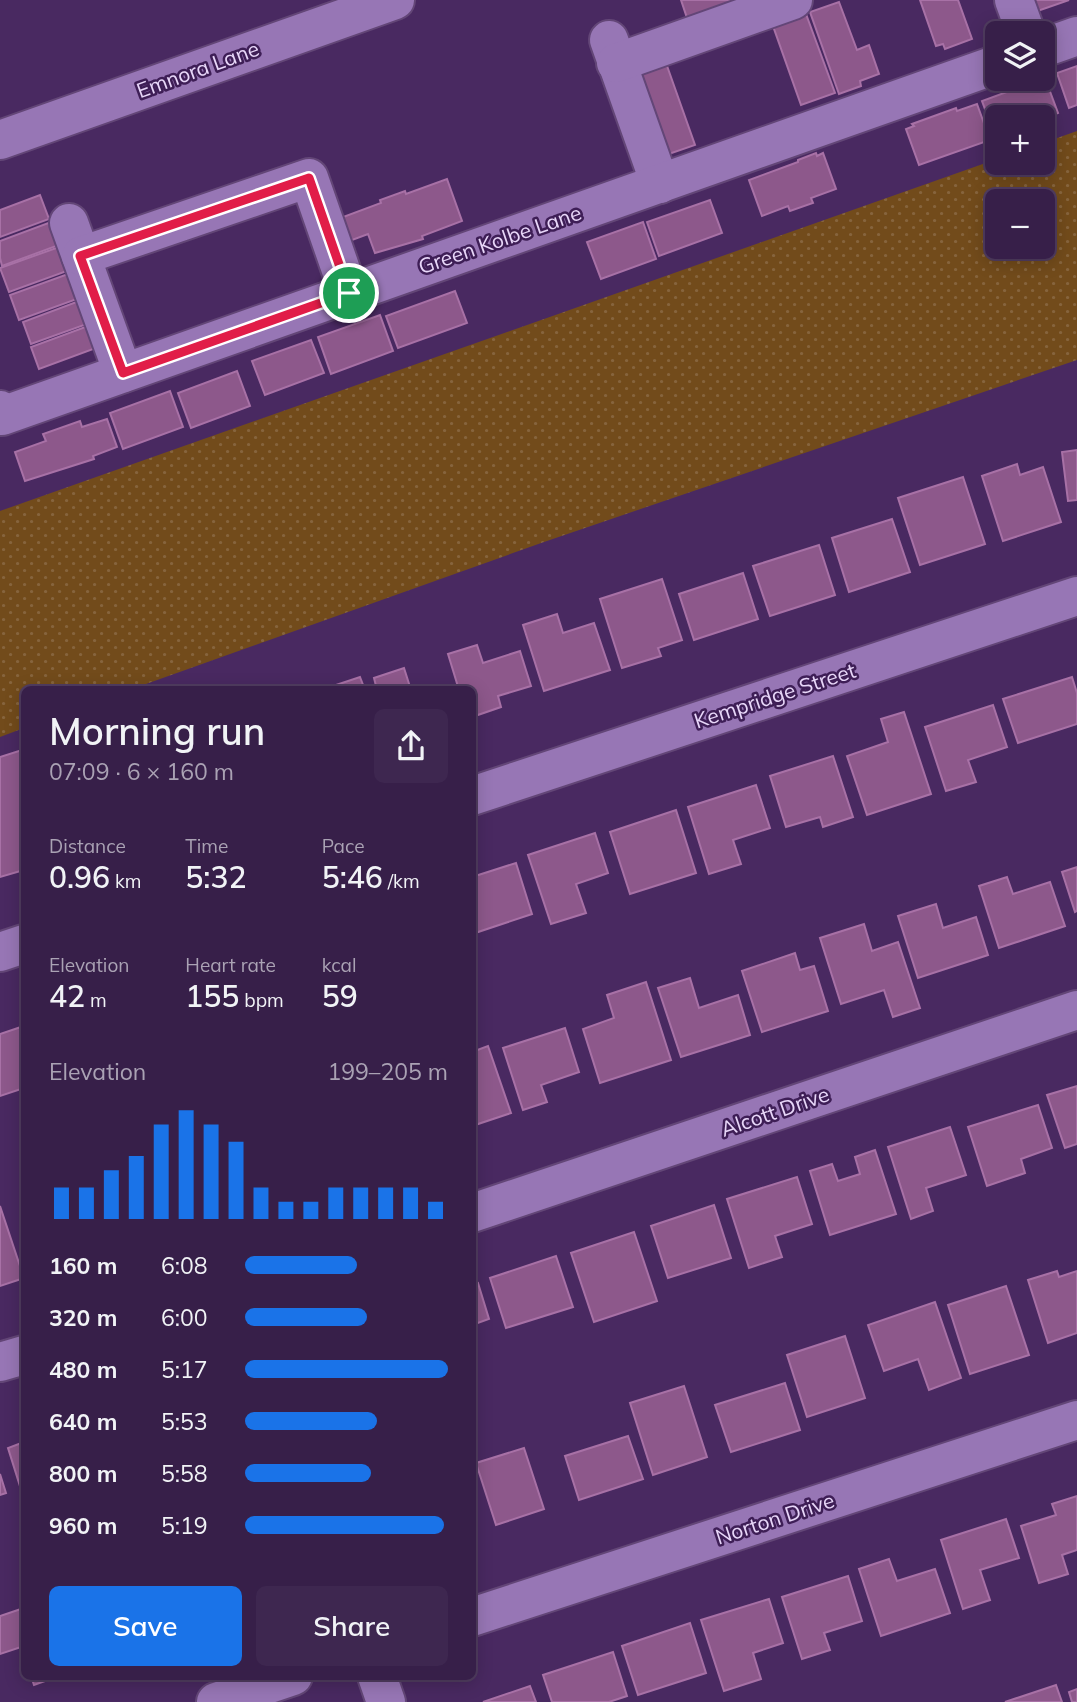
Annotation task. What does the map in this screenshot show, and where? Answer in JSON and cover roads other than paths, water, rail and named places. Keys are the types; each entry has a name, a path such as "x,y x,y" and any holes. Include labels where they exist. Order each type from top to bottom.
{"street":[{"name":"Emnora Lane","path":"0,141 395,0"},
{"path":"660,184 612,52 793,0"},
{"path":"1014,0 1022,21"},
{"path":"1055,44 1077,36"},
{"name":"Green Kolbe Lane","path":"1,413 123,373 985,69"},
{"path":"123,373 75,240 304,163 349,293"},
{"name":"Kempridge Street","path":"476,795 1077,596"},
{"path":"0,952 21,945"},
{"name":"Alcott Drive","path":"476,1212 1077,1010"},
{"path":"0,1362 21,1356"},
{"name":"Norton Drive","path":"476,1616 1077,1420"},
{"path":"216,1702 281,1680"},
{"path":"378,1680 386,1702"}]}
